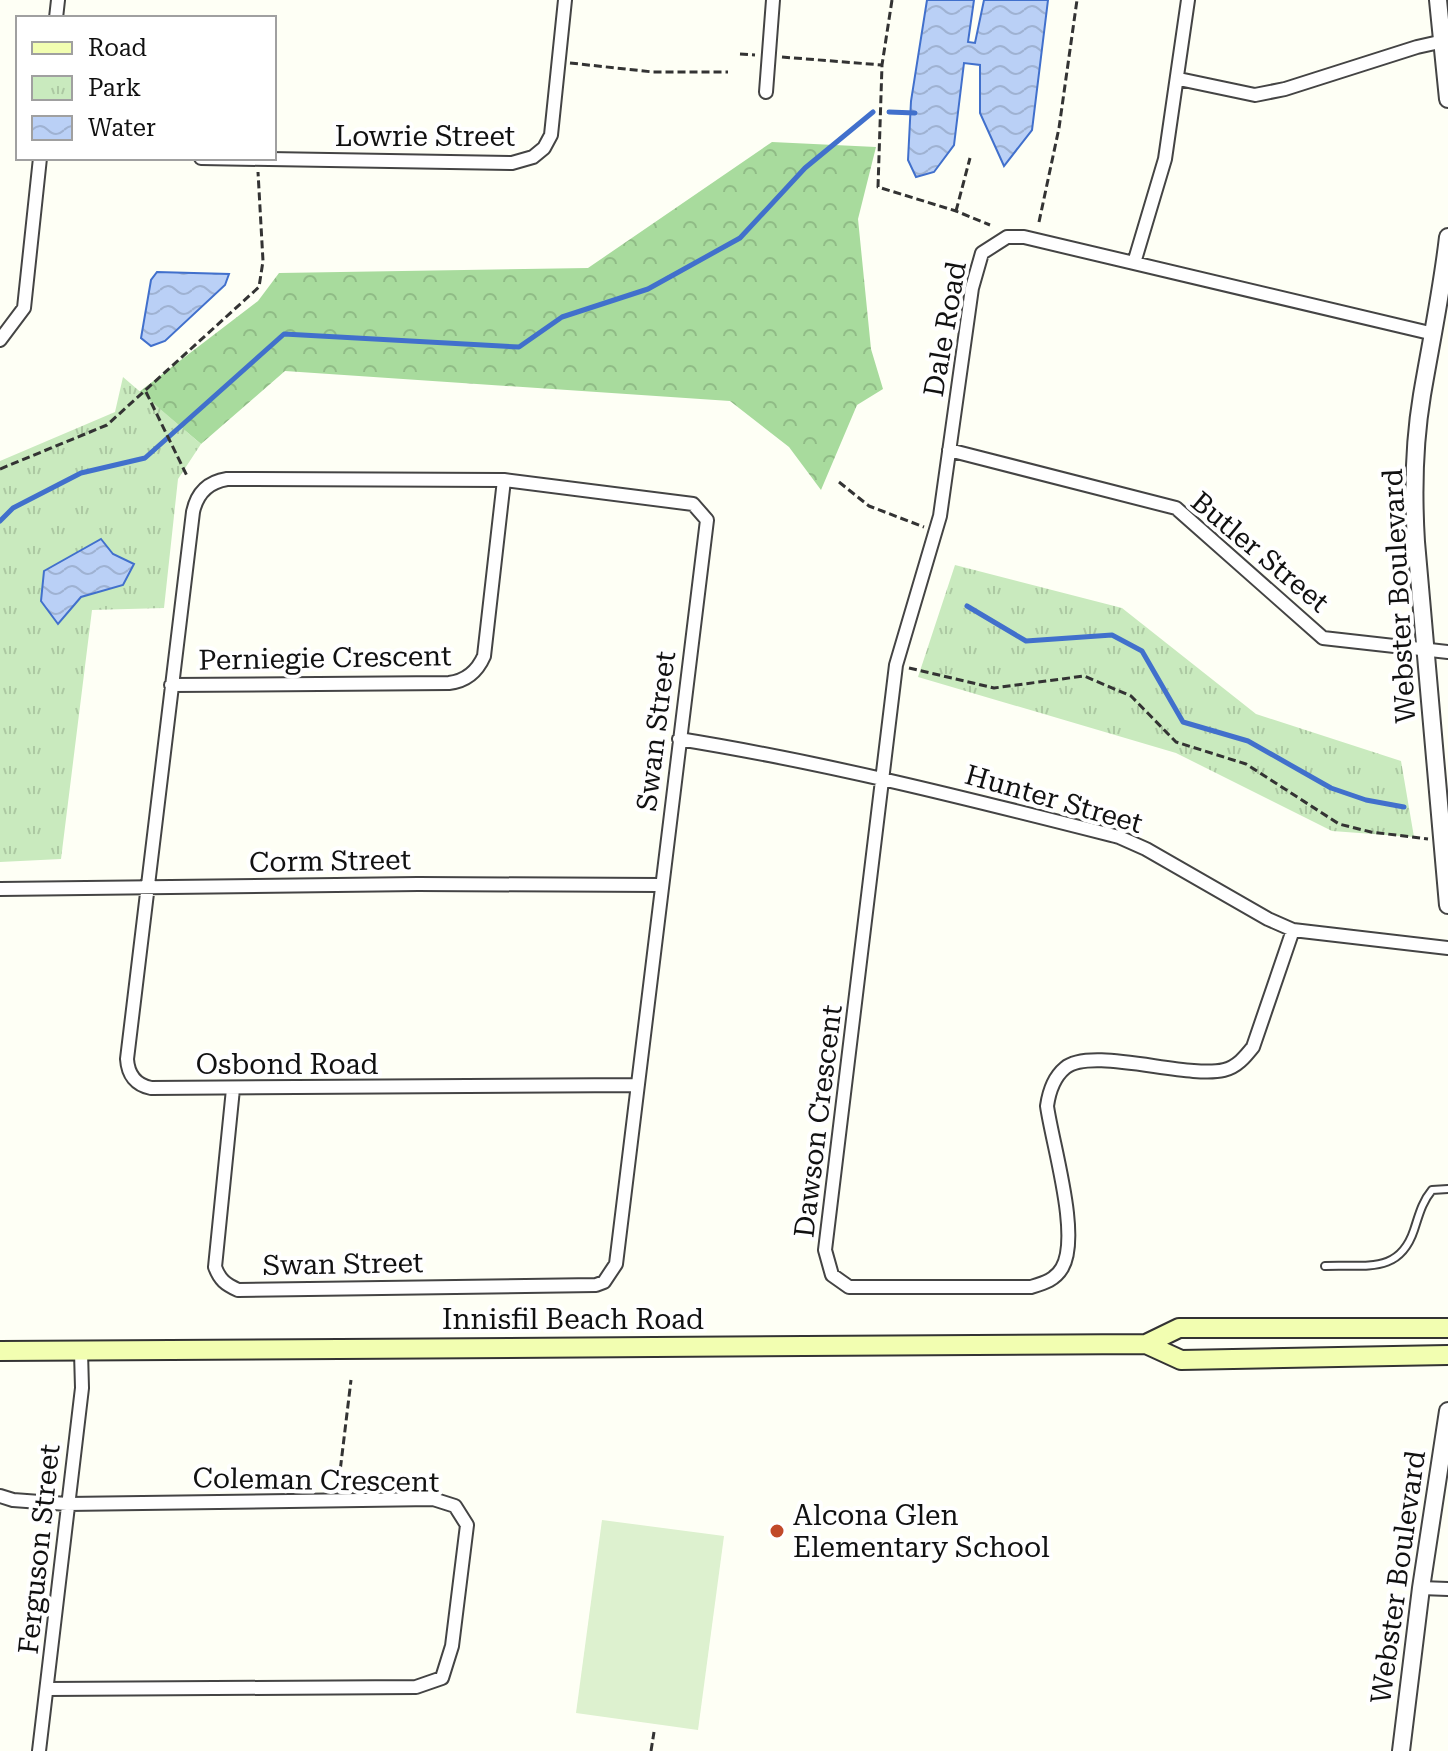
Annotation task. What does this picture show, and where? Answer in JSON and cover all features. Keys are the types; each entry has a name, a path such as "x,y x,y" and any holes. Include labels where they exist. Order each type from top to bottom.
{"main road":[{"name":"Innisfil Beach Road","path":"1146,1344 1179,1328 1448,1328"},
{"name":"Innisfil Beach Road","path":"0,1351 1146,1344 1181,1360 1448,1355"}],"street":[{"name":"Lowrie Street","path":"258,160 512,163 527,160 539,153 551,135 565,0"},
{"path":"766,92 773,0"},
{"path":"1134,263 1165,159 1179,79 1188,0"},
{"path":"1438,0 1445,41 1448,99"},
{"path":"1179,79 1255,95 1285,89 1445,41"},
{"path":"0,340 24,308 40,160"},
{"name":"Dale Road","path":"882,778 896,665 940,516 972,288 982,253 1007,237 1024,237 1434,334"},
{"name":"Webster Boulevard","path":"1448,237 1421,397 1414,482 1416,542 1448,905"},
{"name":"Butler Street","path":"949,450 1176,508 1323,638 1448,652"},
{"name":"Swan Street","path":"149,887 193,512 198,496 211,484 227,479 504,480 693,504 705,515 707,520 616,1264 604,1282 596,1285 238,1290 221,1281 215,1267 233,1089"},
{"name":"Perniegie Crescent","path":"171,685 449,683 467,677 477,669 484,656 504,480"},
{"name":"Hunter Street","path":"679,739 773,754 882,778 1119,837 1293,930 1448,948"},
{"name":"Dawson Crescent","path":"882,778 825,1250 832,1275 849,1287 1031,1287 1048,1282 1062,1268 1067,1254 1066,1192 1047,1106 1056,1078 1066,1066 1081,1061 1207,1072 1226,1070 1241,1061 1253,1047 1293,930"},
{"name":"Corm Street","path":"0,889 418,884 660,885"},
{"name":"Osbond Road","path":"149,887 127,1059 129,1072 137,1082 150,1088 638,1085"},
{"name":"Ferguson Street","path":"39,1751 82,1388 81,1352"},
{"name":"Webster Boulevard","path":"1401,1751 1421,1588 1448,1411"},
{"path":"0,1496 13,1500 67,1504"},
{"name":"Coleman Crescent","path":"47,1689 416,1687 442,1678 452,1646 467,1525 455,1506 433,1499 67,1504"},
{"path":"1421,1588 1448,1589"}],"lane":[{"path":"1325,1266 1386,1263 1397,1259 1410,1245 1423,1200 1432,1190 1448,1189"}],"path":[{"path":"892,0 882,65 878,187 990,225"},
{"path":"1039,222 1059,128 1077,0"},
{"path":"740,54 882,65"},
{"path":"559,62 653,72 728,72"},
{"path":"956,211 970,158"},
{"path":"0,469 107,425 259,287 263,261 258,160"},
{"path":"145,390 188,478"},
{"path":"839,482 869,506 935,532"},
{"path":"896,665 994,688 1084,676 1131,696 1176,742 1246,764 1339,824 1371,832 1442,840"},
{"path":"339,1480 351,1380"},
{"path":"651,1751 654,1732"}],"green space":[{"path":"772,142 876,147 858,219 871,349 883,389 857,405 821,490 789,447 730,401 285,371 201,444 139,392 258,301 279,273 588,268"},
{"path":"123,377 201,444 178,479 164,608 92,610 61,859 0,862 0,461 115,412"},
{"path":"955,565 1122,608 1256,714 1401,761 1414,837 1332,831 1176,753 918,677"},
{"path":"602,1520 724,1536 698,1730 576,1713"}],"water":[{"path":"927,0 974,0 968,42 975,43 984,0 1048,0 1032,130 1004,166 980,113 980,65 964,63 954,145 934,172 916,177 908,160 911,101"},
{"path":"157,272 229,274 225,285 165,341 151,346 141,338 151,280"},
{"path":"101,539 113,554 134,564 123,585 81,597 58,624 41,601 44,571"}],"waterway":[{"path":"0,521 13,508 81,473 145,458 284,334 519,347 562,317 648,289 740,238 805,168 873,112"},
{"path":"889,112 915,113"},
{"path":"967,606 1026,641 1112,635 1142,651 1183,722 1248,741 1331,788 1366,800 1404,807"}],"place":[{"name":"Alcona Glen Elementary School","path":"777,1531"}]}
